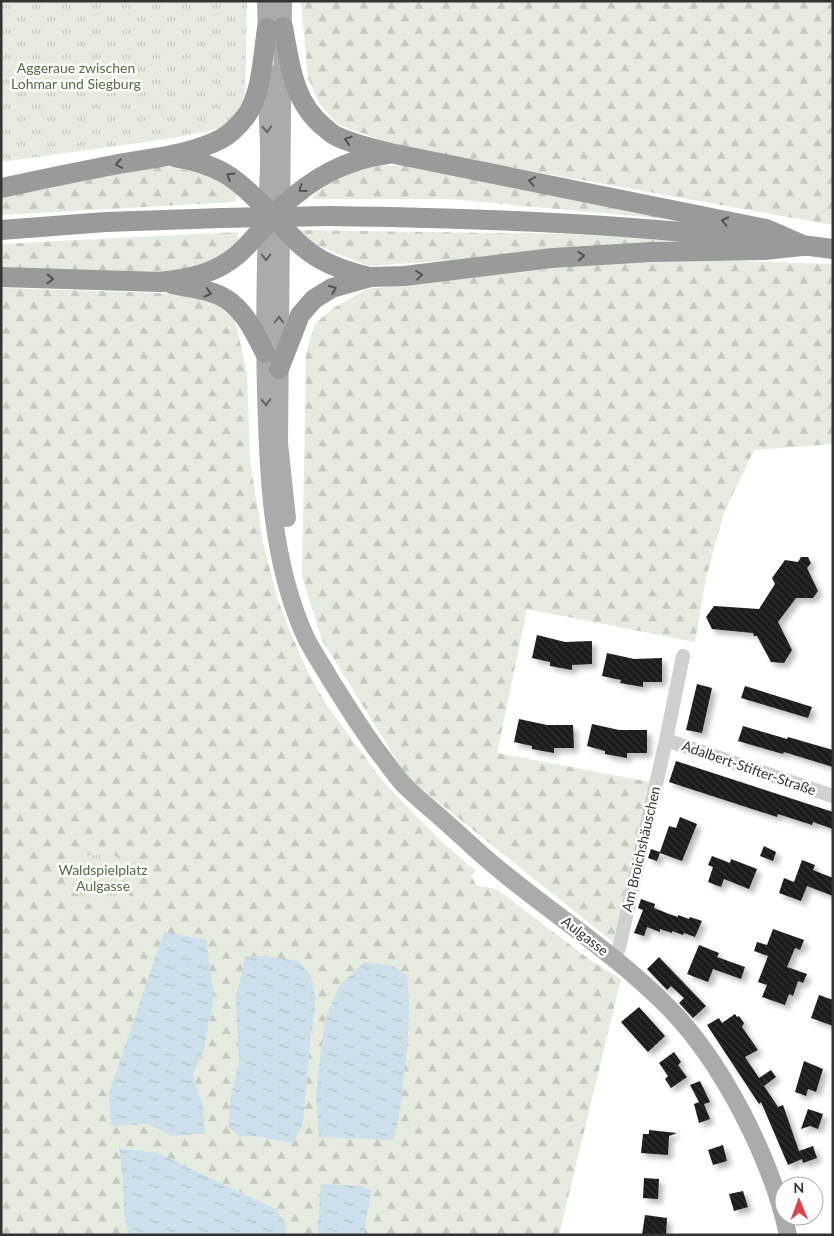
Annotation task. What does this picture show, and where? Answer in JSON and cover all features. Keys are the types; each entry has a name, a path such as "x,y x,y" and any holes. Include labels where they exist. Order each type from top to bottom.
{"highway":[{"path":"275,27 298,94 306,109 335,136 395,154 766,229 805,246"},
{"path":"1,188 114,164 167,156 222,139 235,129 247,115 254,101 275,27"},
{"path":"160,282 203,274 224,265 237,255 296,193 328,171 368,157 395,154"},
{"path":"167,156 196,160 232,176 246,187 294,240 318,259 343,270 370,277"},
{"path":"1,230 106,222 329,216 572,223 700,233 833,249"},
{"path":"279,369 300,315 314,299 332,288 370,277 404,276 553,258 651,252 764,250 805,246"},
{"path":"1,277 160,282 210,293 226,299 247,319 265,353"}],"main road":[{"path":"266,1 275,27"},
{"path":"283,1 275,27 266,103 279,369 279,443 288,531 298,586 328,675"},
{"path":"273,216 265,353 267,442 276,531 289,589 305,634 328,675"},
{"name":"Aulgasse","path":"328,675 361,728 402,783 500,870 614,958 671,1010 687,1029 704,1051 732,1096 765,1162 777,1192 788,1235"}],"street":[{"name":"Am Broichshäuschen","path":"614,958 620,943 666,740 682,656"},
{"name":"Adalbert-Stifter-Straße","path":"666,740 833,796"}],"green space":[{"name":"Aggeraue zwischen Lohmar und Siegburg","path":"1,1 247,1 245,107 231,126 180,137 1,162"},
{"path":"301,1 833,1 833,225 403,148 339,125 319,103 308,78"},
{"path":"158,165 208,174 238,188 235,202 1,215 1,197"},
{"path":"405,165 689,221 449,199 310,199 331,181 364,167"},
{"path":"299,230 568,234 706,243 368,266 315,244"},
{"path":"237,232 239,245 217,260 163,275 1,270 1,244"},
{"path":"653,258 833,264 833,444 754,450 724,513 706,578 695,642 527,609 497,753 650,782 613,942 408,778 322,640 302,576 306,353 315,324 332,309 367,289"},
{"path":"1,288 162,293 196,297 215,303 235,320 247,373 250,460 263,542 277,597 288,627 308,672 326,704 384,783 444,844 476,871 471,876 477,886 497,889 590,960 621,979 559,1235 363,1235 372,1191 322,1184 317,1235 286,1235 286,1224 276,1209 158,1153 119,1148 124,1217 129,1235 1,1235","holes":["316,1000 306,1081 293,1144 261,1137 239,1136 231,1094 239,1063","204,1049 193,1075 203,1105 205,1132 171,1136 148,1124"]},
{"name":"Waldspielplatz Aulgasse","path":"74,855 114,855 123,862 130,899 82,904"}],"water":[{"path":"164,932 206,940 214,996 204,1049 193,1075 203,1105 205,1133 171,1136 148,1124 111,1126 109,1093"},
{"path":"262,956 298,961 310,974 316,1000 303,1123 293,1144 261,1137 239,1136 228,1127 231,1094 239,1063 236,1000 245,957"},
{"path":"365,962 393,966 407,976 409,1001 408,1038 399,1116 393,1140 319,1137 316,1094 325,1019 340,985"},
{"path":"119,1148 158,1153 276,1209 286,1224 286,1235 129,1235 124,1217"},
{"path":"321,1184 361,1186 372,1191 363,1235 317,1235"}],"building":[{"path":"801,557 808,557 811,563 807,568 818,591 813,598 796,598 778,622 792,650 784,663 771,662 757,636 754,636 753,633 712,629 706,617 714,606 759,609 775,584 772,578 785,560 798,562"},
{"path":"537,635 565,642 592,641 592,664 572,665 572,670 550,666 550,662 532,658"},
{"path":"607,653 634,659 662,658 662,682 643,682 643,687 620,683 621,680 602,676"},
{"path":"697,684 712,688 702,733 686,730"},
{"path":"745,686 812,707 808,718 741,698"},
{"path":"519,719 547,725 573,725 574,748 554,748 554,753 532,749 532,746 514,742"},
{"path":"592,724 619,730 647,730 647,753 627,753 627,758 605,754 605,751 587,746"},
{"path":"743,726 833,750 833,767 784,752 783,754 738,741"},
{"path":"676,761 833,812 833,829 813,822 812,825 778,814 777,817 669,782"},
{"path":"680,817 697,824 682,861 660,853 657,861 648,858 651,849 660,852 669,826 676,828"},
{"path":"764,846 776,852 773,861 760,856"},
{"path":"712,856 730,863 731,859 757,869 749,889 724,879 721,887 708,882 713,867 708,865"},
{"path":"802,860 815,865 813,870 833,878 833,896 807,886 801,901 779,893 784,878 794,882"},
{"path":"641,899 655,904 654,908 669,914 702,921 695,937 660,929 660,932 647,927 644,936 634,933 643,910 638,908"},
{"path":"773,929 804,940 800,950 795,948 787,967 807,974 803,983 798,981 793,996 789,994 785,1005 762,997 767,985 758,982 768,956 754,951 757,942 767,945"},
{"path":"699,945 719,953 717,957 745,967 741,979 713,969 708,982 687,974"},
{"path":"659,957 706,1006 693,1018 679,1003 684,998 671,986 667,990 647,969"},
{"path":"819,995 833,1000 833,1026 811,1018"},
{"path":"639,1007 665,1036 648,1052 621,1022"},
{"path":"735,1014 744,1023 742,1027 758,1050 745,1057 759,1078 771,1070 776,1077 764,1086 778,1107 783,1105 799,1151 813,1146 817,1158 803,1163 802,1159 788,1165 761,1102 759,1104 707,1025 719,1018 722,1023"},
{"path":"674,1052 681,1062 678,1065 687,1077 671,1088 665,1079 668,1076 659,1063"},
{"path":"804,1061 823,1069 816,1092 808,1089 806,1096 795,1092"},
{"path":"700,1081 710,1102 704,1104 710,1119 699,1123 694,1104 699,1102 690,1085"},
{"path":"808,1109 823,1114 818,1129 810,1126 801,1129"},
{"path":"649,1130 677,1133 669,1136 668,1155 641,1153 643,1134 649,1134"},
{"path":"723,1145 727,1161 713,1165 708,1150"},
{"path":"644,1178 659,1179 658,1199 643,1198"},
{"path":"743,1191 748,1207 734,1211 729,1194"},
{"path":"645,1215 667,1218 666,1235 642,1235"}]}
